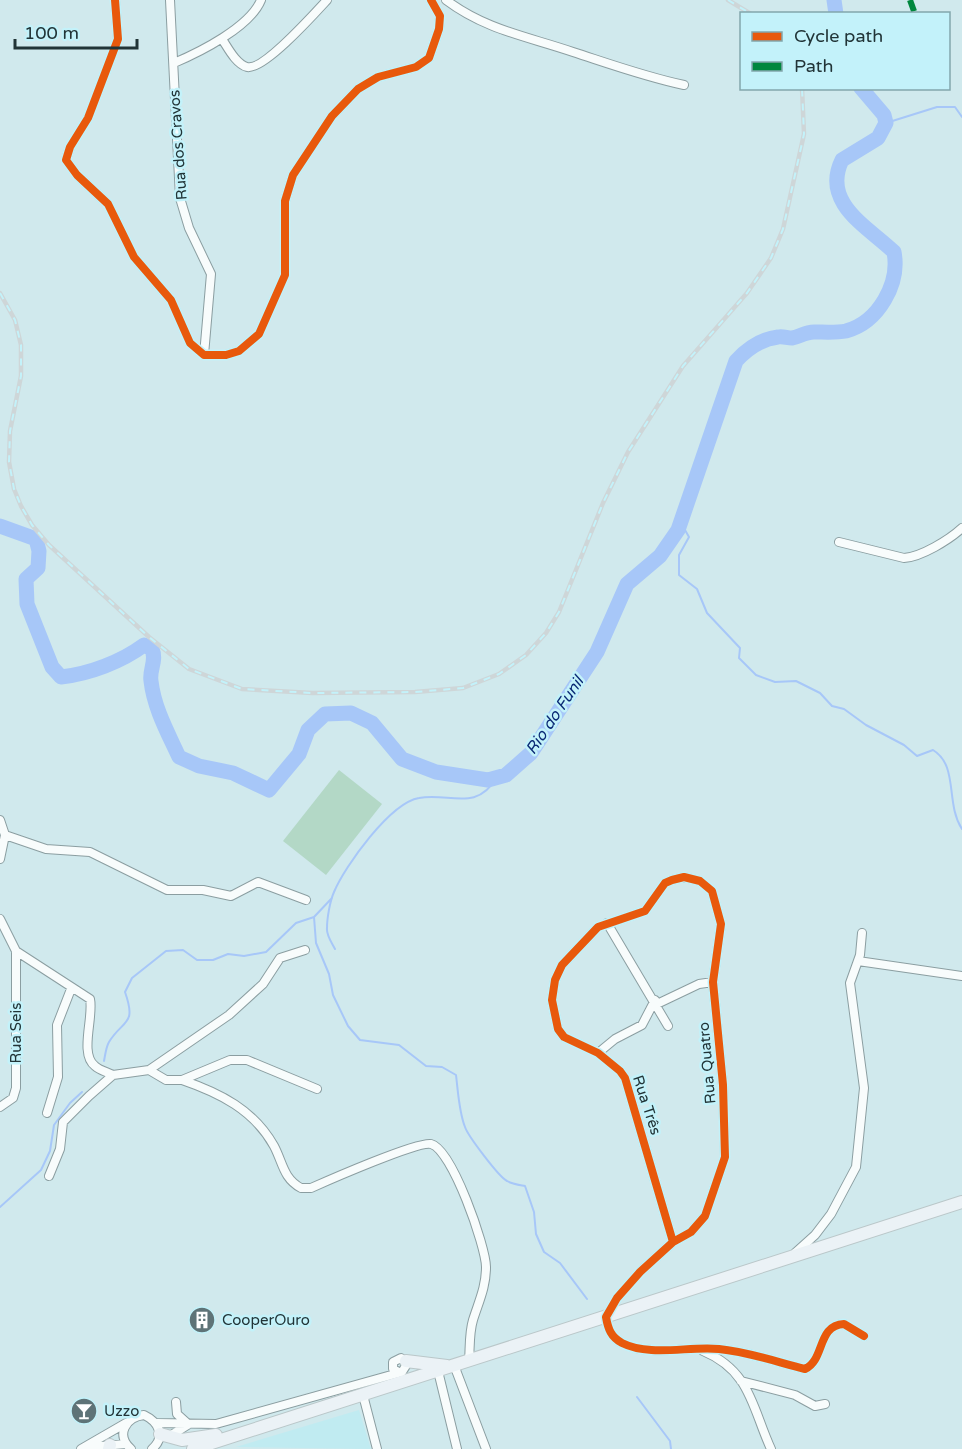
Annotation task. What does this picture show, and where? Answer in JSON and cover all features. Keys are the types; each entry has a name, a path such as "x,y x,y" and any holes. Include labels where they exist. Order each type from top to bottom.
{"main road":[{"path":"175,1449 363,1395 962,1202"},
{"path":"406,1361 453,1366"},
{"path":"162,1431 193,1444 208,1446 261,1426"}],"street":[{"name":"Rua dos Cravos","path":"170,0 180,198 189,228 211,274 204,355"},
{"path":"174,63 222,39 254,11 261,0"},
{"path":"222,39 236,59 247,67 253,67 271,55 327,0"},
{"path":"117,4 119,32 115,48 88,118 69,147 66,160 77,175 108,204 134,257 171,300 190,343 204,355 226,355 239,351 259,334 285,275 285,201 293,175 332,116 358,89 378,77 407,70 429,58 439,28 440,16 431,0"},
{"path":"446,0 466,15 493,28 637,74 684,84"},
{"path":"839,542 904,558 914,558 954,536 962,528"},
{"path":"0,819 5,835 0,859"},
{"path":"5,835 46,849 90,852 167,890 203,890 231,896 258,882 306,900"},
{"name":"Rua Quatro","path":"606,1317 617,1298 672,1242 691,1232 705,1216 726,1149 713,982 721,924 715,897 706,884 684,877 665,883 645,911 607,923"},
{"path":"0,919 16,951 70,989 90,999 92,1009 87,1040 89,1059 94,1066 113,1075 149,1070 230,1015 263,984 280,958 305,950"},
{"path":"607,923 656,1002 668,1026"},
{"name":"Rua Três","path":"607,923 589,935 562,965 552,989 556,1022 564,1037 598,1053 620,1071 632,1094 672,1242"},
{"path":"790,1258 815,1235 831,1214 856,1167 864,1088 850,982 858,961 862,933"},
{"name":"Rua Seis","path":"0,1107 13,1098 16,1088 16,951"},
{"path":"858,961 962,976"},
{"path":"598,1053 615,1039 642,1025 656,1002 699,984 713,982"},
{"path":"47,1113 58,1077 57,1025 70,989"},
{"path":"182,1080 230,1060 241,1059 257,1062 317,1089"},
{"path":"149,1070 166,1080 182,1080 226,1096 247,1113 275,1148 286,1175 301,1188 311,1188 383,1158 427,1144 438,1148 456,1174 486,1258 484,1294 473,1320 469,1361"},
{"path":"49,1176 60,1149 63,1122 113,1075"},
{"path":"606,1317 612,1336 621,1343 639,1349 735,1351 805,1369 816,1359 819,1346 835,1326 844,1324 864,1336"},
{"path":"697,1349 717,1357 741,1381 755,1403 766,1445 771,1449"},
{"path":"152,1449 162,1431 189,1424 216,1424 382,1376 396,1369 405,1370 406,1361"},
{"path":"453,1366 486,1449"},
{"path":"438,1371 457,1449"},
{"path":"741,1381 795,1395 815,1406 825,1404"},
{"path":"363,1395 377,1449"},
{"path":"176,1402 177,1414 189,1424"},
{"path":"86,1448 136,1416 144,1415 162,1431"},
{"path":"86,1448 129,1446 123,1434 127,1422"},
{"path":"162,1431 189,1424"}],"shaded area":[{"path":"359,1410 371,1449 236,1447"}],"green space":[{"path":"339,770 382,804 326,875 283,841"}],"waterway":[{"name":"Rio do Funil","path":"834,0 836,12"},
{"name":"Rio do Funil","path":"0,526 36,539 39,551 38,568 26,579 27,604 52,667 61,677 94,670 115,662 144,645 152,649 154,658 151,677 155,701 179,757 199,766 233,773 269,790 299,754 308,730 325,714 351,713 372,723 402,759 436,772 488,780 506,775 531,753 597,652 627,584 660,556 678,530 736,361 755,345 772,338 792,338 811,332 846,331 868,319 885,300 894,276 894,252 850,213 838,189 837,175 842,160 878,138 886,123 884,115 863,90"},
{"path":"886,123 937,107 955,107 962,117"},
{"path":"681,523 689,537 679,555 679,575 697,589 707,613 740,648 739,658 756,675 775,682 796,681 820,693 832,706 844,709 866,725 904,745 917,756 933,750 946,765 954,808 962,829"},
{"path":"335,949 327,931 333,896 358,852 382,823 407,802 419,798 461,799 480,795 497,777"},
{"path":"104,1061 109,1042 129,1017 130,1011 125,992 132,978 166,951 183,950 197,960 213,960 228,954 244,956 266,952 296,923 314,917 332,898"},
{"path":"314,917 316,943 329,974 333,995 348,1026 360,1040 399,1045 426,1066 442,1067 456,1075 461,1115 467,1132 503,1178 511,1183 525,1186 534,1212 536,1234 544,1252 560,1263 587,1299"},
{"path":"0,1207 41,1170 50,1151 54,1125 70,1103 82,1092"},
{"path":"637,1397 670,1441 671,1449"}],"railway":[{"path":"728,0 748,12"},
{"path":"0,293 15,320 21,345 21,376 10,431 9,462 14,489 21,506 32,525 49,545 149,637 189,669 242,689 312,693 415,692 463,688 499,674 526,655 546,633 559,612 603,503 628,452 683,366 747,293 771,258 783,229 804,134 802,90"}],"marked path":[{"path":"910,0 914,12"}],"cycle path":[{"path":"115,0 118,39 88,118 70,147 66,160 77,175 108,204 134,257 171,300 190,343 204,355 226,355 239,351 259,334 285,275 285,201 293,175 332,116 358,89 378,77 416,67 429,58 439,29 440,16 431,0"},
{"path":"673,1242 625,1078 598,1053 564,1037 558,1029 552,1000 555,980 562,965 598,927 645,911 665,883 684,877 700,881 712,891 721,924 713,982 723,1085 725,1157 705,1216 691,1232 673,1242 640,1272 617,1298 606,1317 609,1329 618,1341 633,1347 657,1350 707,1348 730,1350 805,1369 816,1358 825,1336 835,1326 844,1324 864,1336"}],"place":[{"name":"CooperOuro","path":"202,1320"},
{"name":"Uzzo","path":"84,1411"}]}
